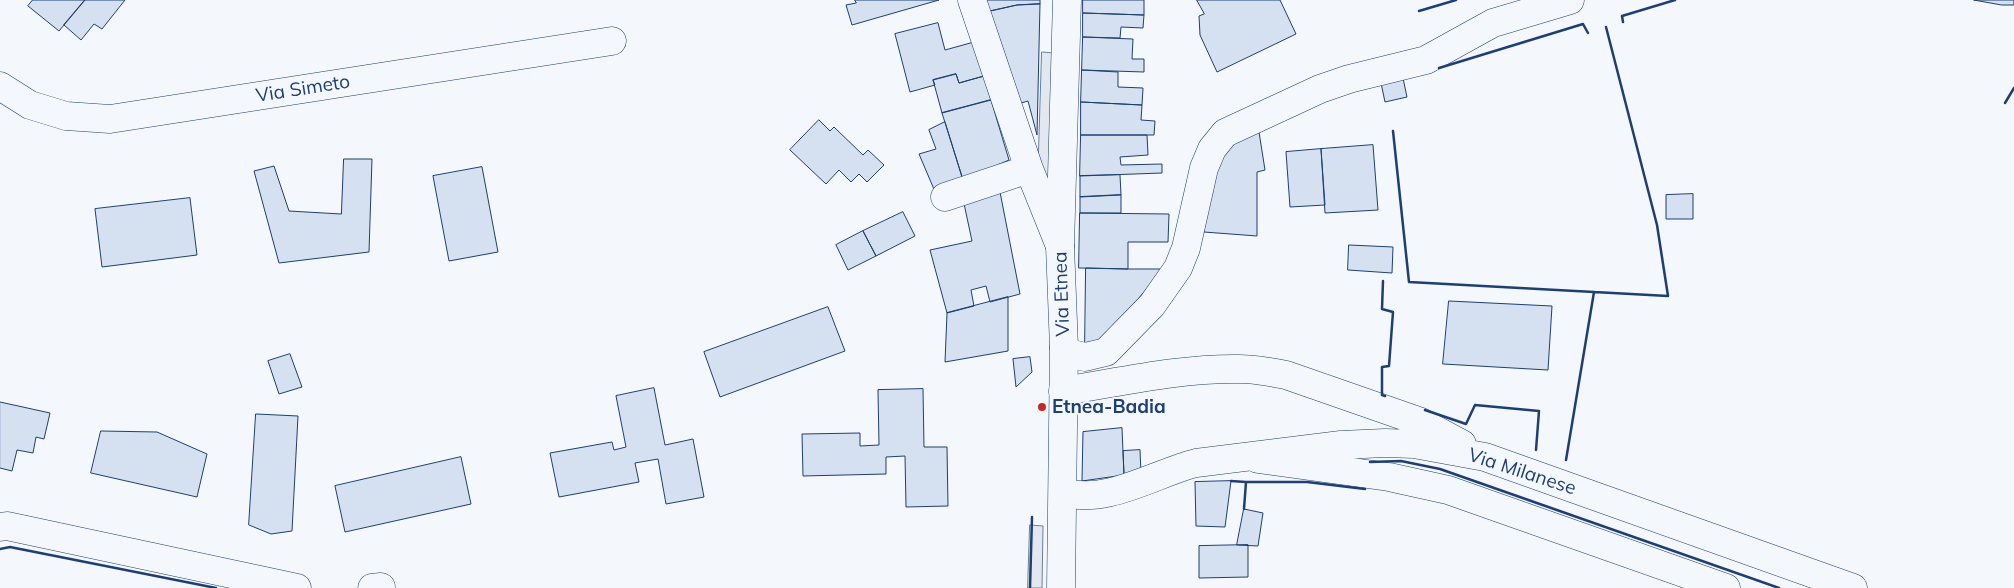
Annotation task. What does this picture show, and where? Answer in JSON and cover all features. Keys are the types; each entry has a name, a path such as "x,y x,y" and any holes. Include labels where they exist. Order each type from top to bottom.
{"street":[{"path":"972,0 1029,169 1049,224 1060,246"},
{"name":"Via Etnea","path":"1061,588 1064,348 1060,246 1066,0"},
{"path":"1064,348 1068,353 1085,357 1106,352 1152,305 1178,268 1186,248 1204,168 1212,149 1225,133 1320,89 1349,79 1426,60 1492,23 1570,0"},
{"name":"Via Simeto","path":"0,86 30,105 57,113 110,119 612,41"},
{"path":"945,197 1029,169"},
{"path":"1106,352 1113,369 1127,380"},
{"path":"1063,391 1127,380 1241,369 1286,375 1421,422 1485,457"},
{"name":"Via Milanese","path":"1063,492 1090,494 1116,491 1174,468 1242,457 1384,443 1414,444 1485,457 1853,588"},
{"path":"1242,457 1389,477 1448,490 1726,588"},
{"path":"0,527 7,526 297,588"}],"shaded area":[{"path":"1042,52 1054,53 1052,181 1038,181"},
{"path":"1030,525 1043,526 1042,588 1028,588"}],"building":[{"path":"33,0 85,0 59,31 28,6"},
{"path":"85,0 125,0 102,29 94,24 81,40 64,25"},
{"path":"855,0 939,0 852,25 846,5 856,3"},
{"path":"985,0 1040,0 1040,4 1017,5 990,11"},
{"path":"1083,0 1144,0 1144,15 1083,13"},
{"path":"1197,0 1280,0 1296,34 1217,72 1200,35 1199,16 1204,14"},
{"path":"1974,0 2014,0 2014,5 2002,5"},
{"path":"1040,4 1037,135 1028,101 1021,103 990,11 1017,5"},
{"path":"1083,13 1144,15 1143,28 1121,27 1120,38 1083,37"},
{"path":"938,23 945,50 974,42 984,76 959,83 956,74 933,80 935,85 910,92 895,34"},
{"path":"1083,37 1133,39 1132,59 1144,59 1144,72 1082,70"},
{"path":"1082,70 1118,72 1118,87 1143,88 1142,105 1081,102"},
{"path":"956,74 959,83 984,76 991,100 942,113 933,80"},
{"path":"1403,78 1407,97 1385,102 1381,83"},
{"path":"991,100 1009,160 963,180 942,113"},
{"path":"1081,102 1142,105 1141,120 1155,121 1154,135 1081,135"},
{"path":"819,120 830,131 834,127 863,155 868,150 884,165 867,182 859,174 851,182 839,170 826,184 790,150"},
{"path":"945,122 963,180 936,194 919,154 936,149 929,130"},
{"path":"1259,132 1265,170 1257,172 1257,236 1204,232 1211,177 1232,138"},
{"path":"1081,135 1147,135 1148,155 1120,157 1121,165 1162,164 1162,173 1080,176"},
{"path":"1373,145 1378,210 1325,213 1321,149"},
{"path":"1321,149 1325,205 1290,207 1286,152"},
{"path":"344,159 372,159 369,252 279,263 254,171 274,166 289,211 341,214"},
{"path":"482,167 498,252 449,261 433,176"},
{"path":"1120,175 1121,195 1080,197 1080,176"},
{"path":"1000,192 1020,294 990,302 986,286 971,290 974,306 947,313 930,250 972,241 963,199"},
{"path":"1693,194 1693,219 1666,219 1666,195"},
{"path":"1121,195 1121,213 1080,213 1080,197"},
{"path":"190,198 197,255 102,267 95,209"},
{"path":"903,212 915,236 876,256 863,231"},
{"path":"1080,213 1169,214 1168,242 1128,242 1128,269 1079,268"},
{"path":"863,231 876,256 848,270 836,245"},
{"path":"1349,245 1393,247 1392,273 1348,270"},
{"path":"1086,268 1163,269 1104,340 1085,344"},
{"path":"1008,297 1008,351 945,362 947,313"},
{"path":"1449,301 1552,306 1548,370 1443,364"},
{"path":"828,307 845,351 720,397 704,352"},
{"path":"290,354 302,387 279,394 268,361"},
{"path":"1030,357 1032,372 1016,387 1013,359"},
{"path":"654,388 665,445 693,439 704,497 666,504 658,459 635,463 639,482 559,497 550,453 612,442 614,450 626,447 616,396"},
{"path":"923,389 924,447 947,447 948,506 906,507 905,456 886,457 886,474 803,476 802,434 860,433 860,446 879,445 878,390"},
{"path":"0,402 50,413 44,439 36,437 33,453 17,450 12,471 0,468"},
{"path":"256,414 298,416 292,531 271,534 249,525"},
{"path":"1122,428 1124,475 1082,481 1083,432"},
{"path":"101,431 157,432 207,454 197,497 91,473"},
{"path":"1140,450 1141,473 1124,475 1123,451"},
{"path":"461,457 471,504 345,532 335,486"},
{"path":"1231,481 1225,527 1196,526 1195,482"},
{"path":"1244,509 1263,513 1258,546 1237,545"},
{"path":"1248,545 1248,577 1199,578 1199,546"}],"wall":[{"path":"1419,11 1456,0"},
{"path":"1623,22 1622,16 1675,0"},
{"path":"1439,68 1583,24 1588,33"},
{"path":"1393,131 1409,282 1668,296 1657,225 1606,27"},
{"path":"2005,103 2014,88"},
{"path":"1383,281 1382,309 1393,312 1389,366 1382,367 1382,395 1385,396"},
{"path":"1566,460 1594,292"},
{"path":"1425,410 1466,424 1475,405 1539,411 1536,450"},
{"path":"1370,462 1401,461 1440,469 1779,588"},
{"path":"1231,481 1246,482"},
{"path":"1244,509 1246,482 1307,482 1365,489"},
{"path":"1030,588 1032,517"},
{"path":"0,549 10,547 216,588"}],"place":[{"name":"Etnea-Badia","path":"1042,407"}]}
